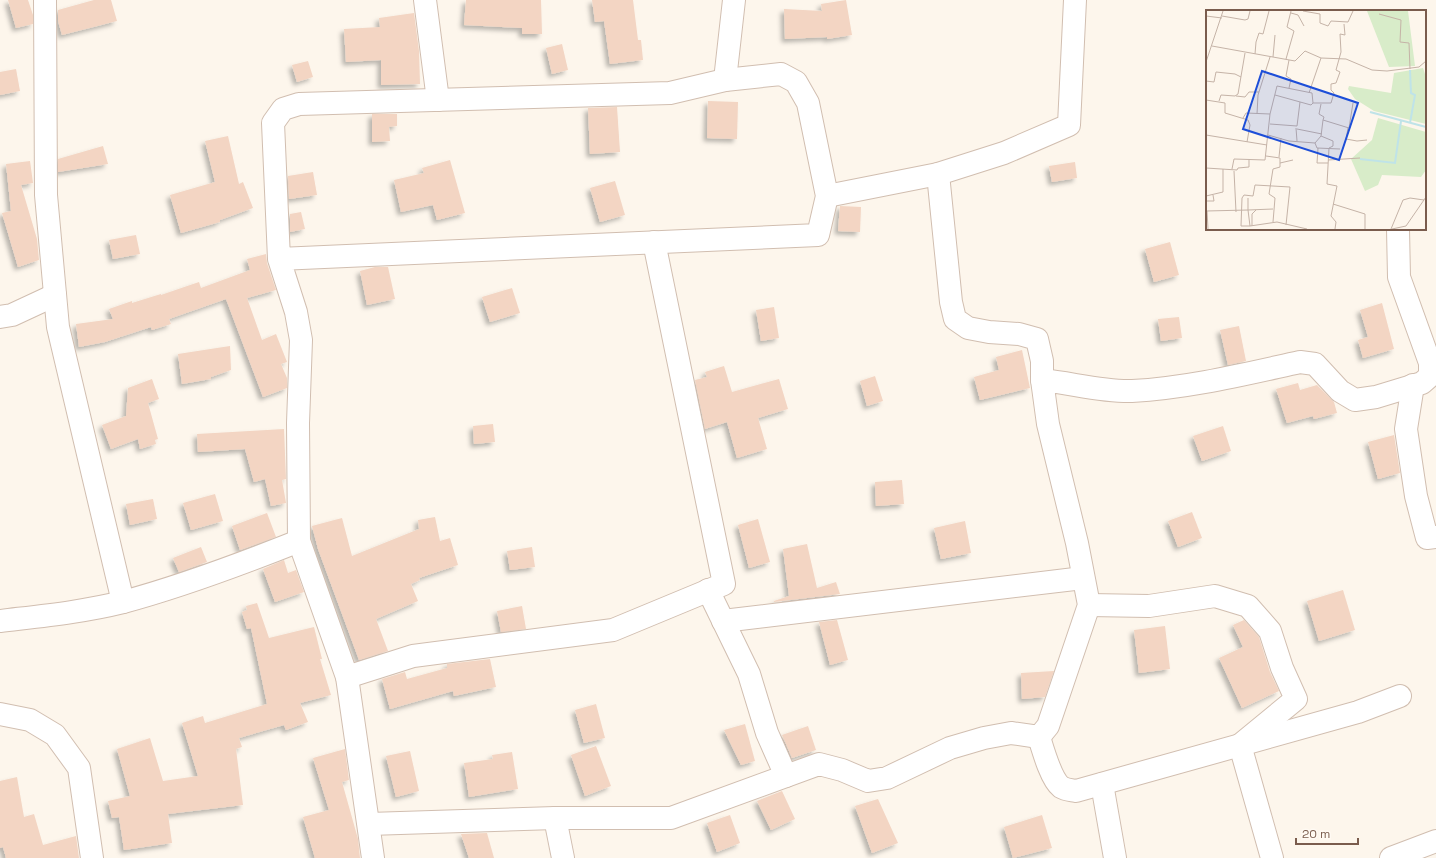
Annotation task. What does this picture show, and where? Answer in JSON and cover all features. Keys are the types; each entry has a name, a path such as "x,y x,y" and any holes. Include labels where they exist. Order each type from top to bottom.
{"street":[{"path":"45,0 46,195 58,327 122,602"},
{"path":"424,0 438,100"},
{"path":"726,80 734,0"},
{"path":"827,196 938,174 1004,153 1069,124 1075,0"},
{"path":"279,258 818,235 827,196 808,103 796,82 781,74 726,80 670,93 299,104 283,109 272,123 279,258 296,312 301,340 298,423 299,541 347,677 374,858"},
{"path":"938,174 951,302 955,319 968,328 989,332 1020,334 1037,339 1042,361 1042,380 1048,424 1089,606 1048,726 1038,737"},
{"path":"1042,380 1084,387 1131,391 1187,384 1300,362 1315,364 1340,391 1355,400 1376,397 1422,382 1430,376 1429,336 1399,277 1398,230"},
{"path":"347,677 413,656 613,630 724,584 654,242"},
{"path":"0,317 12,315 55,295"},
{"path":"1413,385 1406,429 1416,496 1428,538 1436,537"},
{"path":"0,621 69,613 122,602 217,573 299,541"},
{"path":"723,621 1083,578"},
{"path":"708,590 749,674 767,733 786,776"},
{"path":"1089,606 1149,606 1215,596 1248,606 1270,631 1282,668 1296,699 1240,745"},
{"path":"1038,737 1052,772 1060,786 1068,790 1076,791 1358,712 1400,696"},
{"path":"0,714 30,720 55,735 79,768 92,858"},
{"path":"369,824 555,818 671,818 819,764 842,770 868,781 881,779 904,770 950,748 984,738 1011,733 1038,737"},
{"path":"1240,745 1272,858"},
{"path":"1102,784 1115,858"},
{"path":"555,818 563,858"},
{"path":"1391,858 1436,841"}],"building":[{"path":"8,0 28,0 33,15 33,24 16,28"},
{"path":"94,0 111,0 117,21 62,35 58,21 58,10"},
{"path":"466,0 541,0 542,34 522,34 522,28 464,25"},
{"path":"592,0 633,0 638,40 641,40 643,60 610,64 604,21 595,22"},
{"path":"846,0 852,35 827,39 827,37 785,39 784,9 822,11 821,4"},
{"path":"414,13 419,51 420,84 381,85 381,60 346,62 344,29 380,27 379,18"},
{"path":"562,44 568,70 552,74 546,48"},
{"path":"308,61 313,77 297,82 292,65"},
{"path":"16,69 20,91 0,95 0,72"},
{"path":"708,101 738,102 737,139 707,138"},
{"path":"617,107 620,152 590,154 588,108"},
{"path":"372,114 397,114 397,126 389,127 390,141 372,142"},
{"path":"228,136 239,184 243,182 253,208 220,220 220,222 181,233 170,195 215,182 205,141"},
{"path":"103,146 108,164 58,172 58,159"},
{"path":"450,160 465,213 437,220 433,205 401,212 394,180 424,173 422,168"},
{"path":"30,161 33,183 21,185 37,239 39,260 18,267 2,213 11,211 6,164"},
{"path":"1075,162 1077,178 1052,182 1049,166"},
{"path":"313,172 317,195 289,199 288,176"},
{"path":"615,181 625,215 600,222 590,188"},
{"path":"840,206 861,207 860,232 838,231"},
{"path":"301,212 305,229 290,232 290,214"},
{"path":"136,235 140,254 113,259 109,240"},
{"path":"1170,242 1179,275 1154,282 1145,249"},
{"path":"266,254 267,263 276,290 247,298 262,340 276,334 287,362 281,364 287,378 287,388 263,397 226,299 169,319 171,324 152,330 151,327 105,342 79,347 76,324 113,319 109,309 132,301 132,303 161,295 199,282 201,288 250,270 247,259"},
{"path":"375,267 388,267 395,299 367,305 360,271"},
{"path":"512,288 520,313 490,322 482,297"},
{"path":"1382,303 1394,349 1363,358 1358,340 1368,337 1360,310"},
{"path":"774,307 779,338 761,341 756,310"},
{"path":"1179,317 1182,338 1161,341 1158,319"},
{"path":"1239,326 1246,361 1228,365 1220,330"},
{"path":"230,346 231,370 211,377 211,379 182,384 178,354"},
{"path":"1022,350 1030,388 980,400 974,377 999,370 996,357"},
{"path":"724,366 732,392 779,379 788,409 758,418 767,449 737,458 727,422 705,429 695,380 707,377 705,372"},
{"path":"875,376 883,401 867,406 860,381"},
{"path":"152,379 159,399 148,403 158,439 155,440 156,444 140,449 138,439 111,449 102,425 126,416 128,388"},
{"path":"1298,383 1300,390 1317,385 1334,402 1337,413 1314,419 1313,416 1287,423 1276,389"},
{"path":"493,424 495,442 474,444 473,426"},
{"path":"1223,426 1231,451 1202,461 1193,436"},
{"path":"284,429 286,479 282,480 286,503 271,506 265,479 254,482 245,449 198,452 197,434"},
{"path":"1394,435 1400,473 1378,479 1368,442"},
{"path":"902,480 904,504 876,506 875,482"},
{"path":"215,494 223,521 191,530 183,503"},
{"path":"153,499 157,519 130,525 126,504"},
{"path":"1192,512 1202,538 1178,547 1168,521"},
{"path":"267,513 276,537 240,550 232,526"},
{"path":"435,517 440,541 450,538 458,565 419,578 420,580 411,584 418,601 376,619 388,651 359,660 318,549 312,526 342,518 352,556 419,529 418,520"},
{"path":"758,519 770,562 749,568 738,525"},
{"path":"965,521 971,553 941,559 934,528"},
{"path":"807,544 817,588 836,582 840,594 774,602 789,596 783,549"},
{"path":"201,547 207,562 179,572 173,558"},
{"path":"532,547 535,567 510,570 507,551"},
{"path":"284,560 288,573 296,570 304,592 275,602 263,569"},
{"path":"1343,590 1355,630 1319,641 1307,601"},
{"path":"257,603 269,638 314,627 322,659 320,659 331,695 300,703 308,722 286,730 284,725 239,738 242,747 236,749 243,805 168,814 172,843 124,850 119,817 112,818 108,801 130,796 117,749 150,738 163,781 198,776 182,723 203,716 205,723 267,704 251,628 247,629 242,612 247,610 246,606"},
{"path":"522,606 526,629 501,632 497,611"},
{"path":"837,620 848,660 830,665 819,622"},
{"path":"1244,620 1259,637 1270,672 1279,691 1242,708 1219,658 1243,647 1233,625"},
{"path":"1165,626 1170,669 1139,673 1134,630"},
{"path":"490,659 496,687 454,696 453,691 390,709 382,679 405,672 407,679 447,668 447,664"},
{"path":"1054,671 1045,697 1022,699 1021,673"},
{"path":"596,704 605,738 584,743 575,710"},
{"path":"745,724 755,761 741,765 724,730"},
{"path":"808,726 816,750 792,758 782,735"},
{"path":"596,746 611,786 585,796 571,755"},
{"path":"345,749 349,780 342,782 358,839 360,858 315,858 303,817 329,810 313,758"},
{"path":"410,751 419,791 396,797 386,756"},
{"path":"512,752 518,789 469,797 464,763 493,759 492,755"},
{"path":"17,777 24,817 34,814 43,845 76,836 79,858 6,858 3,847 0,848 0,781"},
{"path":"782,791 795,819 771,830 757,801"},
{"path":"878,799 898,843 872,853 855,806"},
{"path":"730,815 740,843 717,852 707,823"},
{"path":"1042,815 1052,848 1013,858 1004,827"},
{"path":"487,833 494,858 469,858 461,834"}]}
